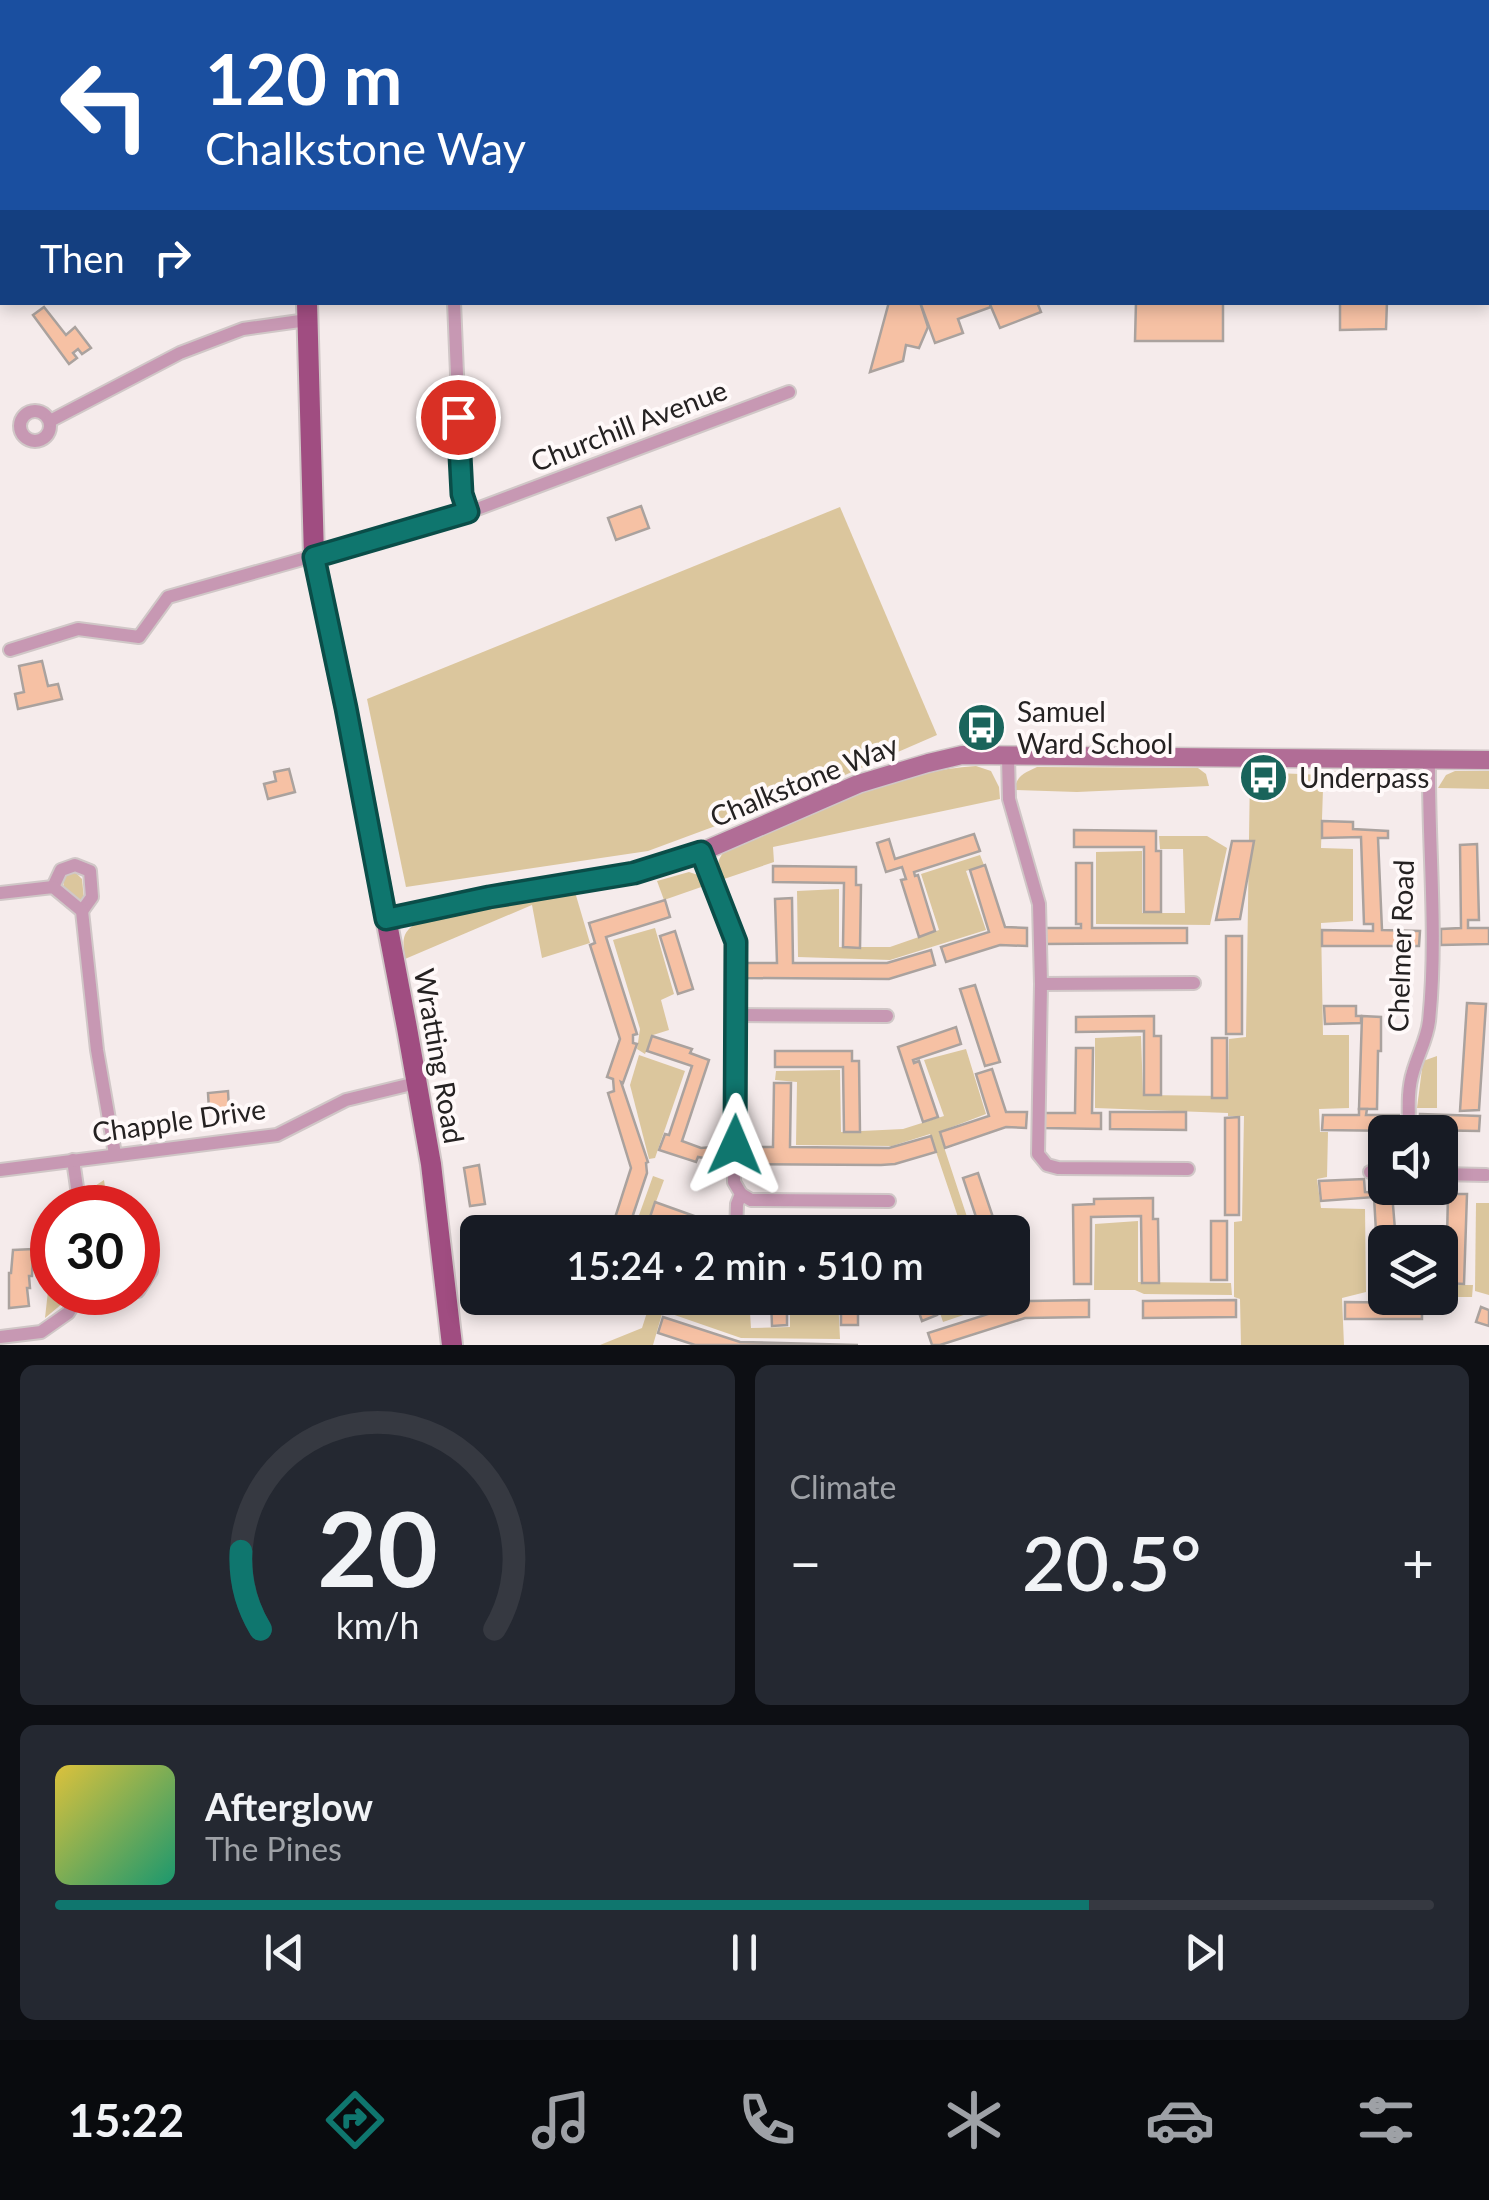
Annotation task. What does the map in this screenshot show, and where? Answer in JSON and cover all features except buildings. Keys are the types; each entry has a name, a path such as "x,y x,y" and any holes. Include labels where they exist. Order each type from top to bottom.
{"main road":[{"name":"Wratting Road","path":"307,311 314,557 416,1083 452,1345"}],"street":[{"path":"454,305 462,494 468,512"},
{"path":"50,420 180,353 243,329 307,311"},
{"name":"Churchill Avenue","path":"10,650 78,629 139,637 168,598 468,512 789,392"},
{"name":"Chalkstone Way","path":"386,919 634,873 701,852 858,784 962,755 1489,760"},
{"path":"1008,757 1009,799 1039,904 1038,1154 1048,1165 1058,1168 1188,1169"},
{"name":"Chelmer Road","path":"1409,1115 1410,1086 1429,1019 1434,924 1430,760"},
{"path":"701,852 736,942 734,1182 741,1194 751,1200 888,1202"},
{"path":"53,887 62,870 75,865 90,871 92,897 82,911 97,1050 115,1154"},
{"path":"0,892 53,887 82,911"},
{"path":"1041,984 1194,983"},
{"path":"736,1015 887,1016"},
{"name":"Chapple Drive","path":"0,1170 277,1135 346,1100 416,1083"},
{"path":"73,1160 77,1185"},
{"path":"1458,1174 1486,1175"},
{"path":"737,1215 741,1194"},
{"path":"0,1338 41,1332 65,1315"}],"shaded area":[{"path":"840,507 937,735 799,795 648,851 406,887 367,699"},
{"path":"976,766 991,771 1000,799 773,847 774,862 721,880 718,862 728,848 880,785"},
{"path":"1037,767 1198,768 1206,774 1209,786 1077,792 1015,790 1019,778"},
{"path":"1371,770 1411,773 1423,783 1424,790 1323,789 1321,848 1353,849 1353,921 1321,923 1323,1035 1349,1035 1349,1108 1319,1109 1320,1132 1328,1132 1327,1177 1317,1179 1321,1208 1365,1209 1366,1292 1342,1298 1344,1345 1241,1345 1240,1299 1234,1297 1234,1222 1242,1221 1244,1116 1095,1108 1095,1038 1141,1036 1143,1095 1228,1096 1229,1039 1246,1037 1250,772 1323,775"},
{"path":"1455,771 1489,771 1489,789 1438,788 1446,775"},
{"path":"1159,836 1207,836 1227,848 1210,925 1096,924 1096,852 1142,851 1142,913 1185,913 1183,849 1160,849"},
{"path":"980,855 984,865 966,871 986,930 890,960 798,957 797,891 839,889 839,947 890,947 939,930 921,874"},
{"path":"75,872 82,879 84,899 77,901 64,890 63,879"},
{"path":"689,872 701,876 707,885 664,900 657,881"},
{"path":"575,892 590,943 542,958 532,905 405,959 405,935 422,920"},
{"path":"655,928 674,994 661,1000 669,1030 653,1035 645,1054 637,1049 640,1029 613,940"},
{"path":"966,1049 986,1114 939,1132 966,1215 957,1215 930,1134 892,1146 796,1145 797,1082 775,1080 776,1071 840,1070 841,1132 903,1129 944,1116 924,1060"},
{"path":"639,1055 685,1071 655,1158 649,1159 630,1085"},
{"path":"1437,1056 1437,1108 1417,1108 1423,1061"},
{"path":"653,1176 664,1180 651,1215 639,1215"},
{"path":"1476,1203 1489,1203 1489,1295 1475,1291"},
{"path":"1138,1221 1138,1282 1231,1283 1232,1295 1094,1290 1095,1224"},
{"path":"1458,1285 1473,1285 1472,1297 1458,1297"},
{"path":"646,1315 662,1315 653,1345 600,1345 642,1328"},
{"path":"675,1315 750,1315 751,1328 790,1327 790,1315 839,1315 840,1339 741,1338"},
{"path":"941,1315 964,1315 943,1322"}],"place":[{"name":"Samuel Ward School","path":"982,728"},
{"name":"Underpass","path":"1264,778"}],"route":[{"path":"458,417 462,494 468,512 314,557 386,919 634,873 701,852 736,942 735,1145"}]}
